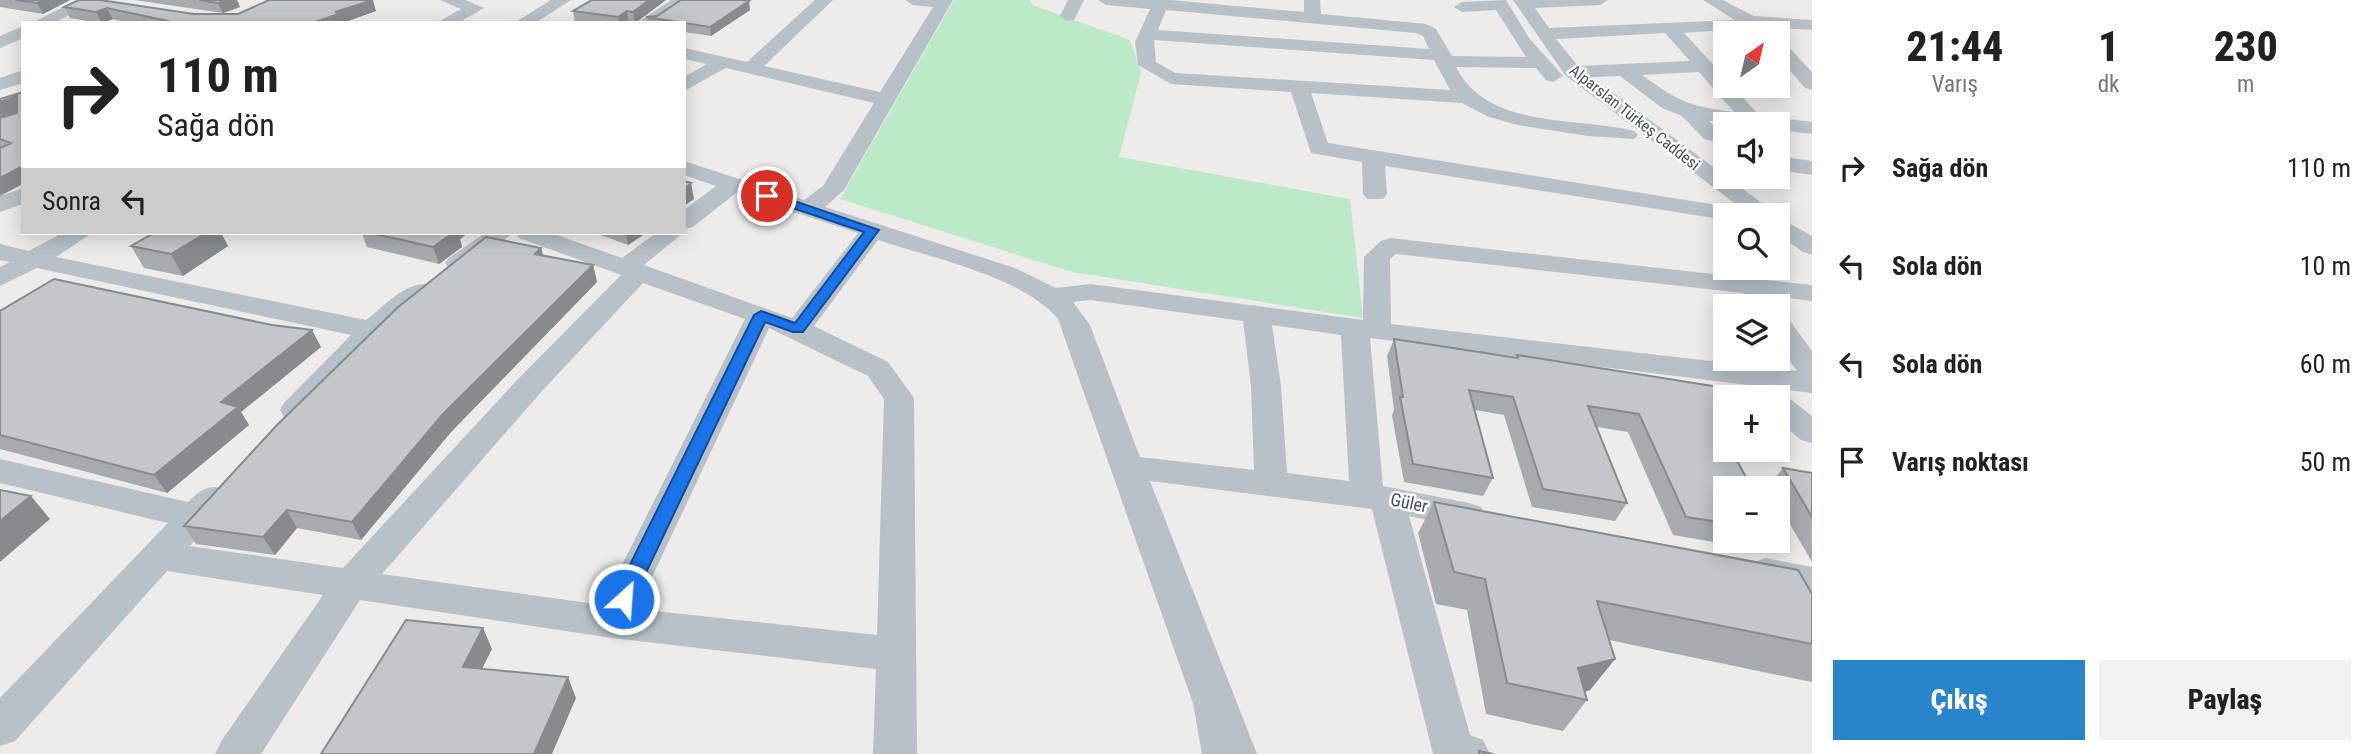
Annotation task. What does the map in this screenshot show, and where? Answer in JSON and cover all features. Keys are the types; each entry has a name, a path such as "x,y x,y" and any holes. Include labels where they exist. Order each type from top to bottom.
{"street":[{"path":"448,0 476,8 448,21"},
{"path":"530,19 563,0"},
{"path":"648,21 683,0"},
{"path":"749,70 825,0"},
{"path":"807,209 832,190 944,1 913,0"},
{"path":"1068,16 1076,0"},
{"path":"1106,0 1312,9 1382,18 1427,31 1464,95 1468,97 1507,115 1627,135"},
{"path":"1457,4 1600,0"},
{"path":"1711,0 1750,21"},
{"path":"44,21 85,1 108,6"},
{"name":"Alparslan Türkeş Caddesi","path":"1511,2 1543,34 1574,72 1749,203"},
{"name":"Alparslan Türkeş Caddesi","path":"1511,2 1522,41 1540,63 1574,94 1720,203"},
{"path":"1161,3 1144,42 1147,65 1171,78 1468,97"},
{"path":"1457,4 1479,18"},
{"path":"530,19 558,20"},
{"path":"1790,25 1812,24"},
{"path":"1543,34 1713,27"},
{"path":"1670,28 1746,112"},
{"path":"1147,34 1540,63"},
{"path":"686,54 887,100"},
{"path":"1790,60 1812,85"},
{"path":"686,85 722,63"},
{"path":"1574,72 1627,72 1706,66"},
{"path":"1627,72 1670,104 1689,112 1713,115"},
{"path":"0,84 14,76"},
{"path":"1300,88 1320,148 1713,211"},
{"path":"1689,112 1713,135"},
{"path":"1790,125 1812,128"},
{"path":"1673,148 1713,154"},
{"path":"1373,158 1375,194"},
{"path":"1790,165 1812,168"},
{"path":"686,169 1006,274 1052,296 1067,309 1076,325 1235,754"},
{"path":"686,220 733,184"},
{"path":"0,205 21,196"},
{"path":"1790,223 1812,226"},
{"path":"798,329 873,230"},
{"path":"1790,231 1812,247"},
{"path":"0,278 76,235"},
{"path":"278,429 371,330 498,235"},
{"path":"534,235 798,329 878,369 899,398 895,754"},
{"path":"237,754 349,586 632,270 669,235"},
{"path":"1468,754 1452,748 1377,497 1366,329 1377,257 1390,246 1743,294"},
{"path":"0,252 36,258 167,290 371,330"},
{"path":"1790,254 1812,269"},
{"path":"1052,296 1091,292 1366,329 1812,383"},
{"path":"1790,294 1812,293"},
{"path":"1256,313 1266,386 1271,482"},
{"path":"612,622 761,315"},
{"path":"1790,341 1812,372"},
{"path":"1739,374 1753,385"},
{"path":"1790,415 1812,432"},
{"name":"Güler","path":"1127,467 1271,482 1377,497 1506,524"},
{"path":"0,471 195,517"},
{"path":"0,727 232,478"},
{"path":"159,556 349,586 612,622 896,654"},
{"path":"1736,568 1794,578 1800,619"},
{"path":"1214,703 1224,754"}],"green space":[{"path":"954,0 1030,0 1032,5 1130,40 1141,73 1119,157 1350,199 1363,318 1072,272 840,199"}],"building":[{"path":"15,0 44,0 37,3"},
{"path":"79,0 100,0 194,14 238,14 269,0 373,0 335,12 342,13 318,21 167,21 107,8 96,12 64,7"},
{"path":"199,0 226,0 218,3"},
{"path":"592,0 649,0 633,12 627,11 618,17 573,11"},
{"path":"681,0 749,1 710,27 686,23 686,21 646,17 657,16"},
{"path":"21,93 21,167 0,178 0,148 11,143 0,139 0,118 17,113 17,96 0,102 0,99"},
{"path":"150,235 203,235 171,254 131,246"},
{"path":"380,235 450,235 433,247"},
{"path":"486,237 541,248 535,254 593,265 443,414 352,522 287,510 263,537 184,526 277,425 397,308"},
{"path":"54,279 272,325 312,330 221,402 238,407 154,475 0,435 0,311"},
{"path":"1394,339 1518,358 1517,355 1713,386 1713,462 1738,462 1745,476 1713,476 1713,521 1686,517 1639,414 1588,406 1627,503 1543,489 1513,397 1469,390 1493,478 1413,464 1400,397 1403,397"},
{"path":"1783,468 1812,473 1812,517 1790,476"},
{"path":"0,490 31,496 0,521"},
{"path":"1434,502 1798,570 1812,594 1812,644 1597,601 1615,659 1578,668 1587,700 1507,683 1485,579 1454,572"},
{"path":"406,620 483,628 463,667 568,677 534,754 321,754"}],"route":[{"path":"624,599 761,315 798,329 873,230 767,196"}]}
